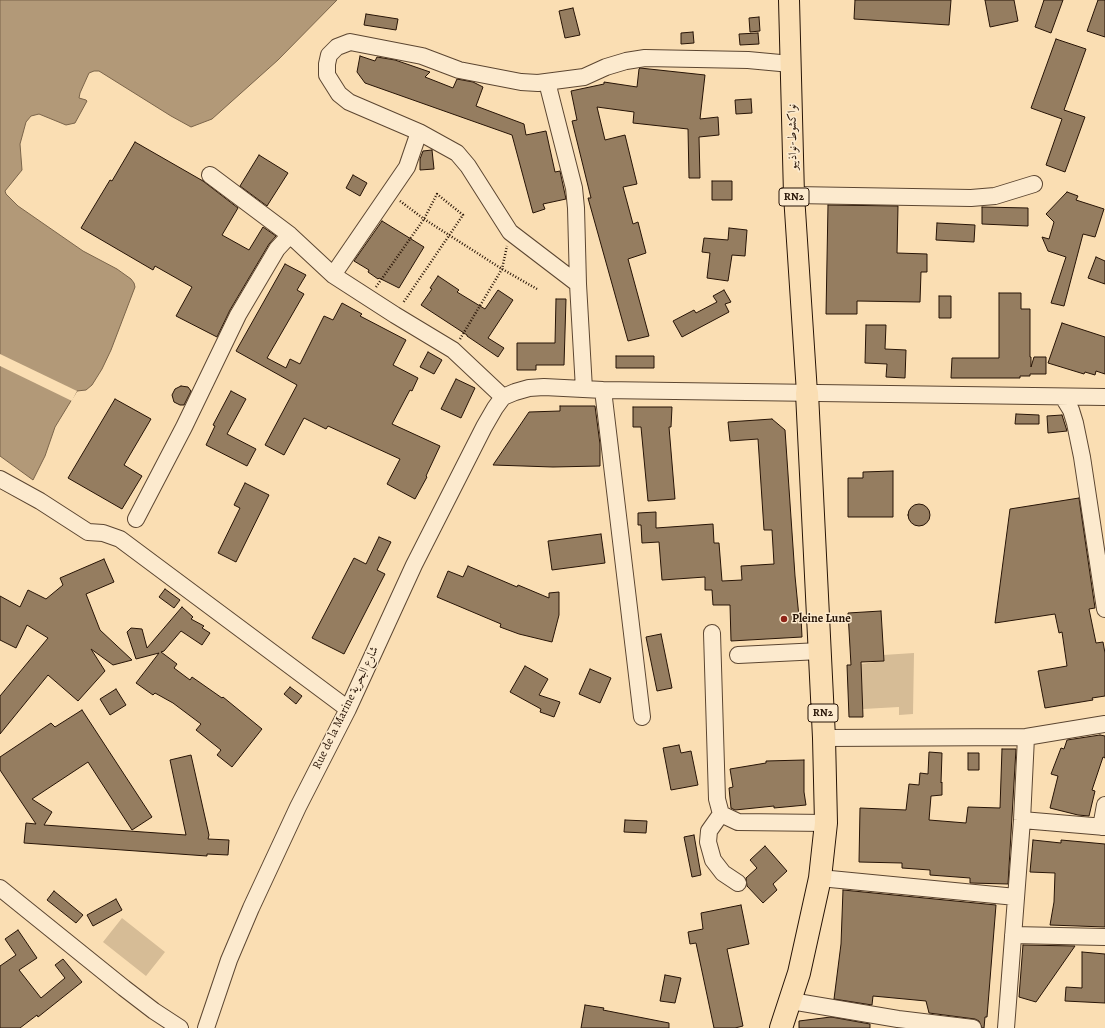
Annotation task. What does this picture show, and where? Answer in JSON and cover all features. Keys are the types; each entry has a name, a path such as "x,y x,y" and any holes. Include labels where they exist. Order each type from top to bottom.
{"highway":[{"name":"RN2","path":"781,1028 799,973 820,878 826,823 824,738 807,393"}],"main road":[{"name":"نواكشوط-نواذيبو","path":"789,0 794,196 807,393"}],"street":[{"path":"578,284 510,232 468,166 457,153 419,132 349,102 339,94 327,75 329,55 337,47 350,42 422,56 459,70 521,82 547,82 584,77 606,67 626,61 645,58 748,60 791,64"},
{"path":"547,82 574,188 584,389"},
{"path":"333,275 407,167 419,132"},
{"path":"210,175 290,235 333,275 453,350 504,397 529,388 558,387 603,390 1105,397"},
{"path":"794,196 970,198 995,196 1034,184"},
{"path":"136,519 184,427 238,315 277,249 290,235"},
{"path":"603,390 642,717"},
{"name":"Rue de la Marine شارع البحرية","path":"206,1028 229,960 251,908 298,807 348,709 414,564 484,427 495,408 504,397"},
{"path":"1063,397 1071,410 1082,457 1105,609"},
{"path":"0,479 40,501 88,532 104,533 120,539 348,709"},
{"path":"712,632 717,799 720,814 709,831 708,842 713,860 723,873 738,883"},
{"path":"738,655 820,651"},
{"path":"824,738 1026,737 1105,724"},
{"path":"1006,1028 1022,820 1026,737"},
{"path":"1022,820 1103,827 1105,805"},
{"path":"720,814 738,822 826,823"},
{"path":"820,878 1016,897"},
{"path":"0,888 124,988 154,1011 180,1028"},
{"path":"1013,935 1105,937"},
{"path":"791,1001 898,1019 973,1028"}],"path":[{"path":"389,193 424,219 502,269 537,289"},
{"path":"369,297 424,219 437,194 463,215 395,315"},
{"path":"453,350 502,269 510,232"}],"shaded area":[{"path":"0,0 337,0 278,60 212,119 191,127 99,71 94,71 89,73 80,93 79,98 87,101 75,123 66,125 39,114 31,116 26,122 20,144 22,170 5,191 6,194 18,206 83,251 117,269 131,279 135,287 111,350 102,369 92,385 86,390 77,391 55,427 45,456 33,480 0,456"},
{"path":"914,653 913,714 899,715 899,707 863,709 861,664 883,661 883,655"},
{"path":"122,918 165,952 146,976 103,942"}],"pier":[{"path":"0,354 77,391 72,401 0,366"}],"building":[{"path":"855,0 951,0 949,25 854,19"},
{"path":"985,0 1014,0 1018,21 990,27"},
{"path":"1044,0 1063,0 1051,33 1035,27"},
{"path":"1098,0 1105,0 1105,37 1087,31"},
{"path":"573,8 580,35 565,38 559,11"},
{"path":"366,14 398,19 396,30 364,25"},
{"path":"759,17 760,31 750,32 749,18"},
{"path":"693,32 694,43 681,44 681,33"},
{"path":"758,33 759,44 740,45 739,34"},
{"path":"1056,39 1086,49 1064,110 1085,117 1065,172 1046,165 1062,119 1031,108"},
{"path":"360,56 375,61 377,57 395,60 430,72 425,77 453,88 457,79 473,82 483,87 476,106 524,124 526,135 546,131 555,172 560,171 566,199 543,204 545,209 533,213 512,135 365,83 357,72"},
{"path":"640,68 705,75 700,119 718,117 719,135 699,137 700,178 689,178 688,129 633,123 634,112 597,107 605,140 625,135 637,184 623,187 633,224 638,222 646,253 628,259 649,336 628,341 588,198 591,198 572,121 577,120 571,91 604,84 604,82 637,87"},
{"path":"751,99 752,113 736,114 735,100"},
{"path":"135,142 203,181 238,208 222,235 249,250 263,227 276,236 269,244 230,310 217,337 176,316 192,287 155,266 153,270 81,228 110,180 112,181"},
{"path":"432,150 434,169 420,170 420,159 423,151"},
{"path":"259,155 288,173 267,206 240,186"},
{"path":"353,175 367,183 360,196 346,188"},
{"path":"712,181 732,181 732,200 712,200"},
{"path":"1067,192 1078,196 1076,200 1104,209 1095,237 1083,234 1064,306 1051,303 1066,257 1048,251 1042,237 1049,239 1054,222 1046,214"},
{"path":"828,205 898,206 897,253 927,254 927,272 921,272 920,302 857,301 857,314 826,314"},
{"path":"982,207 1028,208 1028,226 982,224"},
{"path":"382,221 424,247 399,288 379,278 378,279 368,272 369,270 354,261"},
{"path":"937,223 975,225 974,242 936,240"},
{"path":"729,228 747,230 745,256 732,255 728,281 707,278 710,253 702,252 704,238 728,240"},
{"path":"1096,257 1105,261 1105,284 1088,278"},
{"path":"285,264 306,275 297,290 304,294 267,358 286,368 290,359 300,364 324,316 333,320 342,303 362,314 360,316 406,340 393,365 418,378 392,424 440,446 426,476 427,477 415,499 387,484 400,459 328,426 326,429 304,418 284,455 265,445 297,385 236,351"},
{"path":"438,276 459,290 457,292 485,309 498,290 513,300 488,338 504,348 498,357 421,305 432,289 430,288"},
{"path":"724,290 731,302 725,304 729,312 682,337 673,321 694,310 696,313 717,302 713,296"},
{"path":"999,293 1021,293 1021,309 1030,309 1031,367 1034,357 1046,357 1046,374 1030,374 1030,376 1020,376 1020,378 951,378 952,358 999,358"},
{"path":"939,296 951,296 951,318 939,318"},
{"path":"556,299 566,299 564,365 536,365 536,370 517,370 517,343 555,343"},
{"path":"1062,323 1105,337 1105,374 1096,371 1095,375 1085,372 1084,374 1048,363"},
{"path":"866,325 886,325 885,349 906,350 905,378 886,377 887,364 865,363"},
{"path":"428,352 442,360 434,374 420,367"},
{"path":"616,356 654,356 654,368 616,368"},
{"path":"456,379 475,388 461,418 441,409"},
{"path":"181,386 188,387 191,391 184,405 174,402 172,395 175,389"},
{"path":"231,391 246,399 227,434 256,449 247,466 206,445 215,426 213,425"},
{"path":"115,399 151,419 124,465 142,476 122,509 68,478"},
{"path":"560,406 595,406 600,444 600,466 553,467 493,465 529,412 560,411"},
{"path":"633,407 672,407 671,427 669,427 675,499 648,501 641,427 633,427"},
{"path":"1016,414 1039,415 1039,424 1015,424"},
{"path":"1062,415 1067,431 1048,433 1047,416"},
{"path":"772,419 785,430 795,576 799,617 801,617 802,637 731,641 730,605 713,605 712,590 705,590 705,577 662,580 659,542 642,543 641,525 638,525 638,513 656,512 656,528 713,524 714,543 719,543 722,581 742,580 741,566 774,564 772,530 764,530 758,439 730,441 728,422"},
{"path":"893,471 893,517 848,517 848,478 863,478 863,472"},
{"path":"245,483 269,495 236,562 218,553 240,508 234,505"},
{"path":"1079,498 1095,608 1089,609 1096,643 1103,642 1105,653 1105,696 1092,698 1093,700 1045,708 1038,671 1067,666 1062,632 1059,633 1055,614 995,623 1010,509"},
{"path":"919,504 927,507 930,515 927,523 919,526 911,523 908,515 911,507"},
{"path":"601,534 605,563 552,570 548,541"},
{"path":"379,537 391,542 377,570 385,574 344,654 312,638 354,558 366,564"},
{"path":"104,559 114,582 86,594 100,630 132,660 113,665 91,649 105,671 78,701 48,675 0,734 0,696 48,638 27,625 16,648 0,640 0,596 20,607 28,590 46,599 63,585 60,578"},
{"path":"468,566 517,587 518,585 549,598 549,593 559,592 559,615 552,642 519,634 500,627 501,624 437,597 448,571 463,577"},
{"path":"165,589 180,600 174,608 159,597"},
{"path":"182,607 193,617 191,619 204,626 202,628 210,633 202,645 181,631 164,651 161,652 177,664 174,668 190,680 192,677 222,698 223,697 262,729 232,767 217,755 221,750 196,730 201,724 173,703 155,693 153,695 136,683 159,653 136,659 127,632 131,628 142,629 147,648"},
{"path":"881,611 884,661 861,662 863,717 849,717 847,665 851,665 848,613"},
{"path":"661,634 672,688 657,691 646,637"},
{"path":"525,666 548,679 539,695 560,702 554,717 540,712 541,709 510,692"},
{"path":"590,669 611,678 600,703 579,694"},
{"path":"290,687 302,696 296,704 284,694"},
{"path":"116,689 126,705 110,715 100,699"},
{"path":"82,710 152,817 132,830 88,762 32,799 52,812 44,825 186,835 170,760 191,755 209,835 208,839 229,840 228,855 207,854 207,856 24,843 26,823 36,824 0,770 0,757 51,723 55,727"},
{"path":"1100,735 1105,736 1105,758 1103,757 1092,790 1095,791 1089,816 1078,815 1050,808 1058,776 1051,774 1061,748 1064,749 1067,740"},
{"path":"679,745 681,753 691,751 698,785 671,790 663,748"},
{"path":"1002,749 1016,749 1008,884 970,883 970,878 930,875 930,870 902,868 902,863 859,862 860,808 906,810 909,784 919,785 920,773 928,774 929,752 942,753 942,795 931,796 929,820 966,823 968,807 1000,808"},
{"path":"968,753 979,753 979,770 968,770"},
{"path":"804,760 804,792 806,805 774,808 774,806 735,810 731,808 729,788 733,787 730,769 766,763 766,761"},
{"path":"625,820 647,821 646,833 624,832"},
{"path":"694,835 701,875 692,877 684,837"},
{"path":"1033,840 1061,843 1061,840 1105,844 1105,927 1050,925 1054,902 1055,873 1030,872"},
{"path":"765,846 787,871 773,884 777,890 763,903 747,886 746,878 757,868 750,860"},
{"path":"843,890 996,905 987,1017 985,1017 984,1028 982,1028 979,1021 975,1019 929,1013 926,1001 873,996 872,1005 834,999 841,944"},
{"path":"54,891 83,915 76,923 47,900"},
{"path":"116,899 122,910 93,926 87,915"},
{"path":"741,905 749,944 727,949 743,1026 735,1028 714,1028 696,943 690,944 688,932 703,929 701,913"},
{"path":"18,930 37,958 19,970 41,998 65,978 55,965 63,959 82,982 38,1017 37,1015 20,1028 0,1028 0,966 16,955 5,939"},
{"path":"1023,945 1075,946 1036,1002 1019,997"},
{"path":"1082,952 1105,954 1105,1003 1065,1001 1066,987 1082,988"},
{"path":"665,975 681,978 675,1003 660,1001"},
{"path":"585,1005 669,1023 669,1028 581,1028"},
{"path":"831,1017 870,1024 870,1028 799,1028 799,1021"}],"place":[{"name":"Pleine Lune","path":"784,619"}]}
